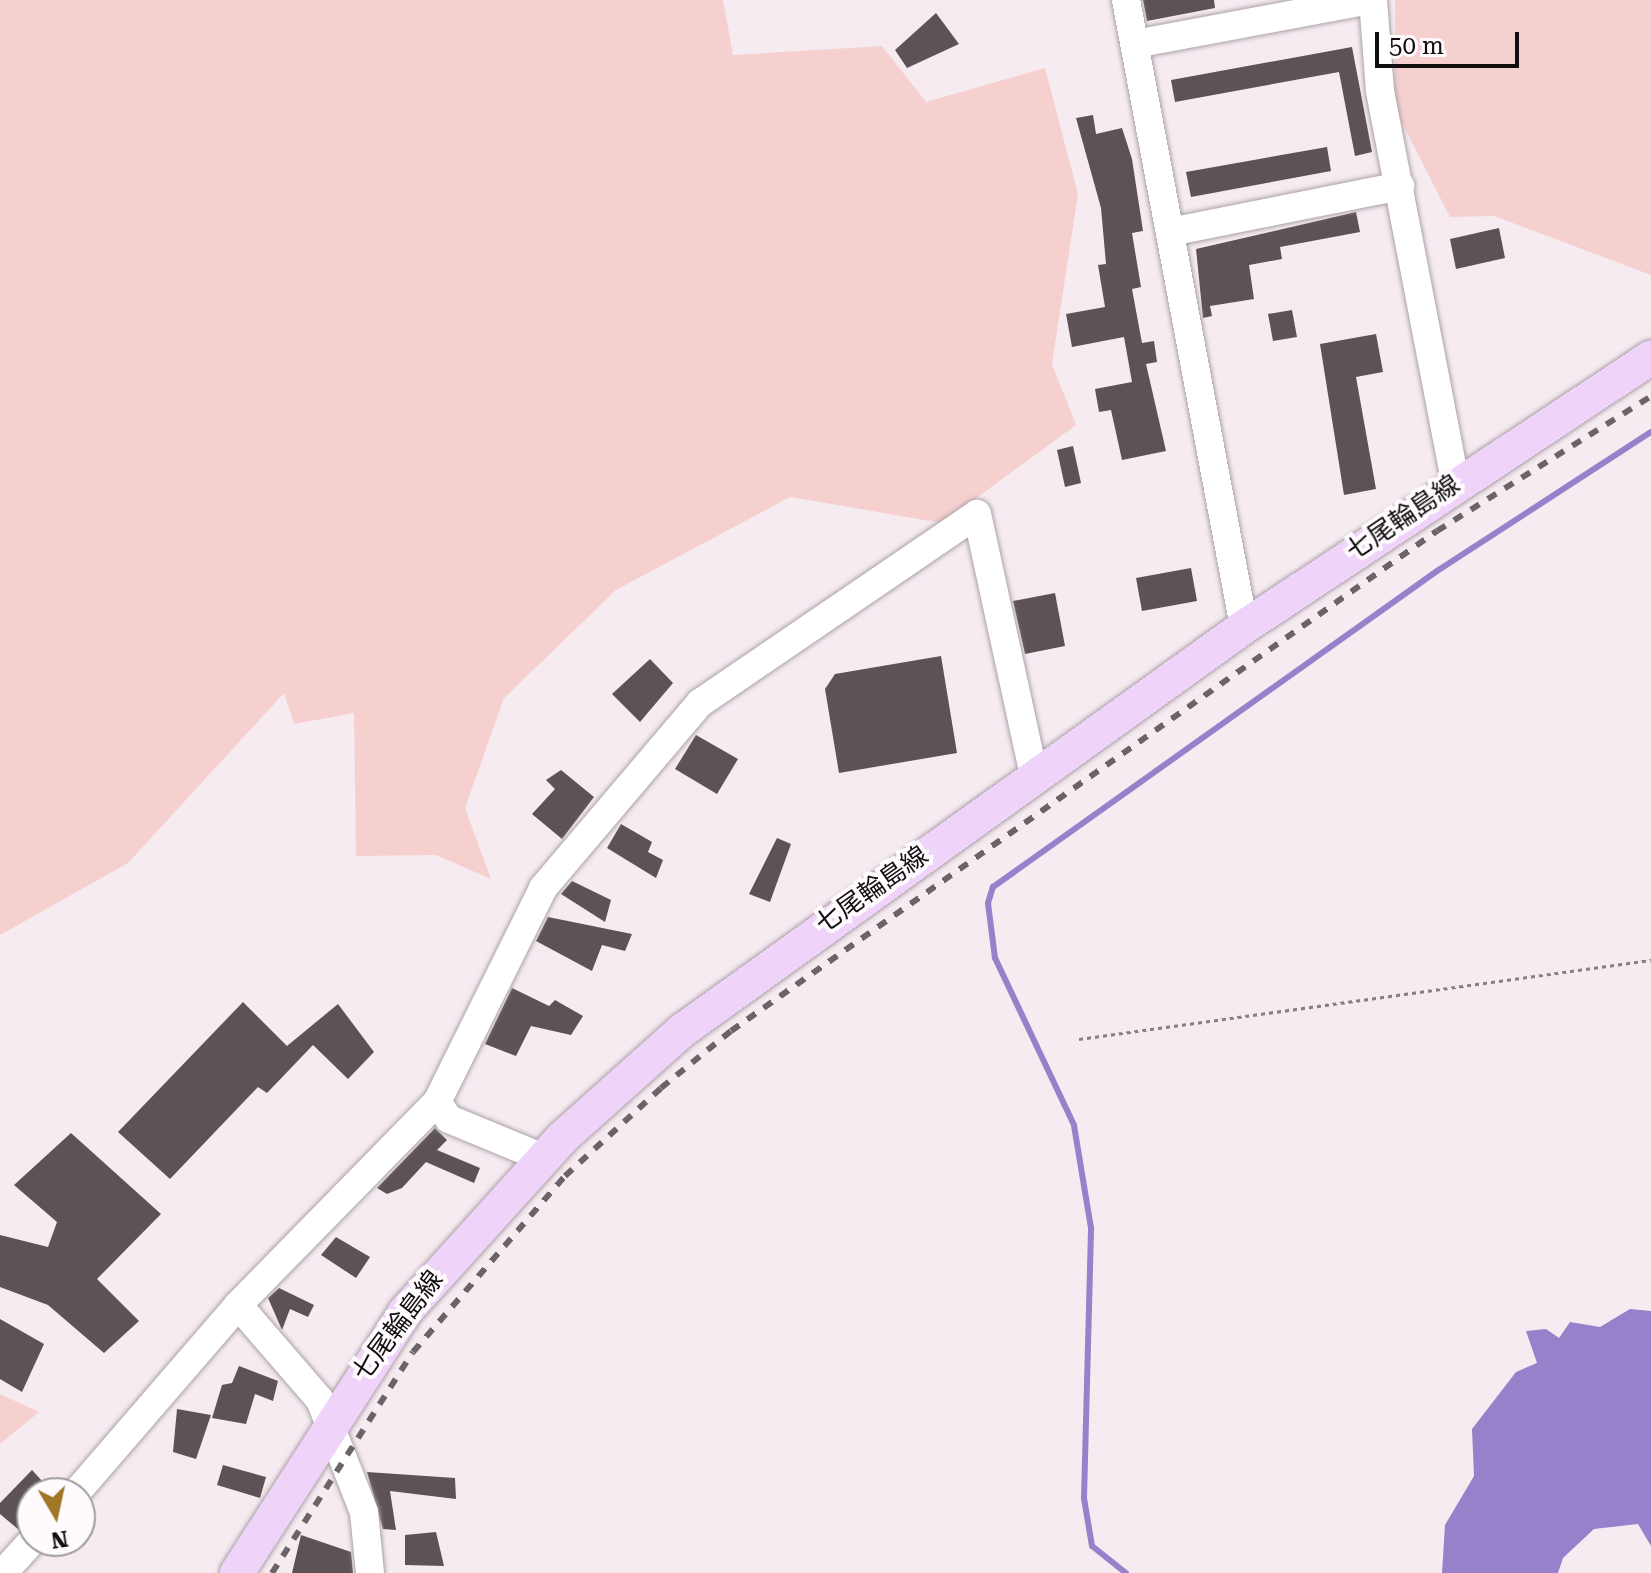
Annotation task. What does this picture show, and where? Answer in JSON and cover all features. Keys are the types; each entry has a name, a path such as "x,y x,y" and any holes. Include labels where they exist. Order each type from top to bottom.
{"main road":[{"name":"七尾輪島線","path":"237,1573 326,1425 405,1312 543,1158 695,1020 1244,627 1455,481 1651,358"}],"street":[{"path":"1126,0 1244,627"},
{"path":"1135,44 1372,0 1380,91 1455,481"},
{"path":"1170,232 1400,186"},
{"path":"90,1477 238,1305 437,1102 543,888 700,703 977,514 1034,775"},
{"path":"437,1102 449,1119 543,1158"},
{"path":"238,1305 320,1400 326,1425 364,1512 370,1573"},
{"path":"3,1573 18,1557"}],"path":[{"path":"1079,1039 1651,960"}],"shaded area":[{"path":"0,0 723,0 733,55 882,46 926,102 1045,68 1078,194 1052,364 1076,425 942,523 790,497 616,590 504,698 465,808 491,879 436,855 356,856 354,713 294,724 284,693 128,863 0,935"},
{"path":"1395,0 1651,0 1651,275 1494,216 1450,217 1395,109"},
{"path":"1630,1309 1651,1311 1651,1546 1638,1524 1594,1529 1563,1558 1558,1573 1442,1573 1445,1525 1474,1476 1472,1429 1516,1372 1537,1363 1526,1331 1546,1329 1559,1338 1570,1322 1600,1327"},
{"path":"0,1394 39,1412 0,1444"}],"building":[{"path":"1143,0 1214,0 1215,8 1147,21"},
{"path":"936,13 959,44 907,68 895,50"},
{"path":"1352,47 1372,152 1355,156 1339,72 1175,102 1171,80"},
{"path":"1093,115 1096,134 1122,128 1132,159 1143,231 1132,233 1141,287 1132,289 1142,343 1154,341 1157,362 1146,364 1166,451 1122,460 1111,410 1099,412 1095,389 1132,382 1124,337 1072,347 1066,314 1105,307 1098,265 1106,264 1101,208 1076,118"},
{"path":"1327,147 1331,171 1191,197 1186,172"},
{"path":"1356,212 1360,232 1280,247 1282,259 1249,265 1254,299 1210,306 1212,316 1203,318 1196,249"},
{"path":"1499,228 1505,258 1456,269 1450,239"},
{"path":"1292,310 1297,337 1273,341 1268,314"},
{"path":"1376,334 1383,372 1356,377 1376,489 1344,495 1320,344"},
{"path":"1073,446 1081,483 1065,487 1057,450"},
{"path":"1191,568 1197,601 1142,611 1136,578"},
{"path":"1055,593 1065,646 1025,654 1013,601"},
{"path":"941,656 957,753 839,773 825,689 835,674"},
{"path":"650,659 673,683 640,722 612,694"},
{"path":"696,735 738,759 717,794 675,769"},
{"path":"561,770 594,797 562,839 532,814 555,789 546,780"},
{"path":"621,824 652,842 648,852 663,860 656,878 607,848"},
{"path":"777,838 791,844 770,902 749,894"},
{"path":"572,881 611,900 605,922 561,894"},
{"path":"548,917 632,934 625,951 602,945 592,971 536,941"},
{"path":"512,988 549,1006 555,1000 583,1016 571,1035 531,1026 516,1056 485,1044"},
{"path":"243,1002 287,1046 338,1004 374,1052 348,1079 313,1045 267,1093 258,1087 170,1179 118,1132"},
{"path":"435,1128 447,1140 437,1150 480,1168 474,1183 426,1162 402,1188 387,1194 377,1188"},
{"path":"71,1133 161,1214 97,1279 139,1321 104,1353 48,1305 0,1287 0,1235 48,1247 57,1222 14,1185"},
{"path":"336,1237 370,1257 356,1278 321,1255"},
{"path":"279,1288 314,1305 308,1317 290,1309 282,1330 268,1298"},
{"path":"0,1319 44,1344 22,1392 0,1379"},
{"path":"239,1366 278,1381 273,1401 255,1394 246,1424 212,1418 222,1385 232,1383"},
{"path":"177,1409 211,1415 196,1459 173,1452"},
{"path":"223,1465 266,1477 260,1498 217,1485"},
{"path":"32,1470 38,1477 25,1477"},
{"path":"367,1472 455,1478 456,1499 390,1491 396,1530 383,1529"},
{"path":"16,1486 16,1527 0,1514 0,1503"},
{"path":"436,1532 444,1566 405,1565 405,1535"},
{"path":"301,1535 351,1552 353,1573 292,1573"}],"waterway":[{"path":"1126,1573 1092,1546 1084,1498 1091,1228 1074,1125 995,958 988,903 993,887 1437,571 1651,432"}],"railway":[{"path":"272,1573 413,1352 565,1176 661,1088 731,1031 1437,531 1651,396"}]}
